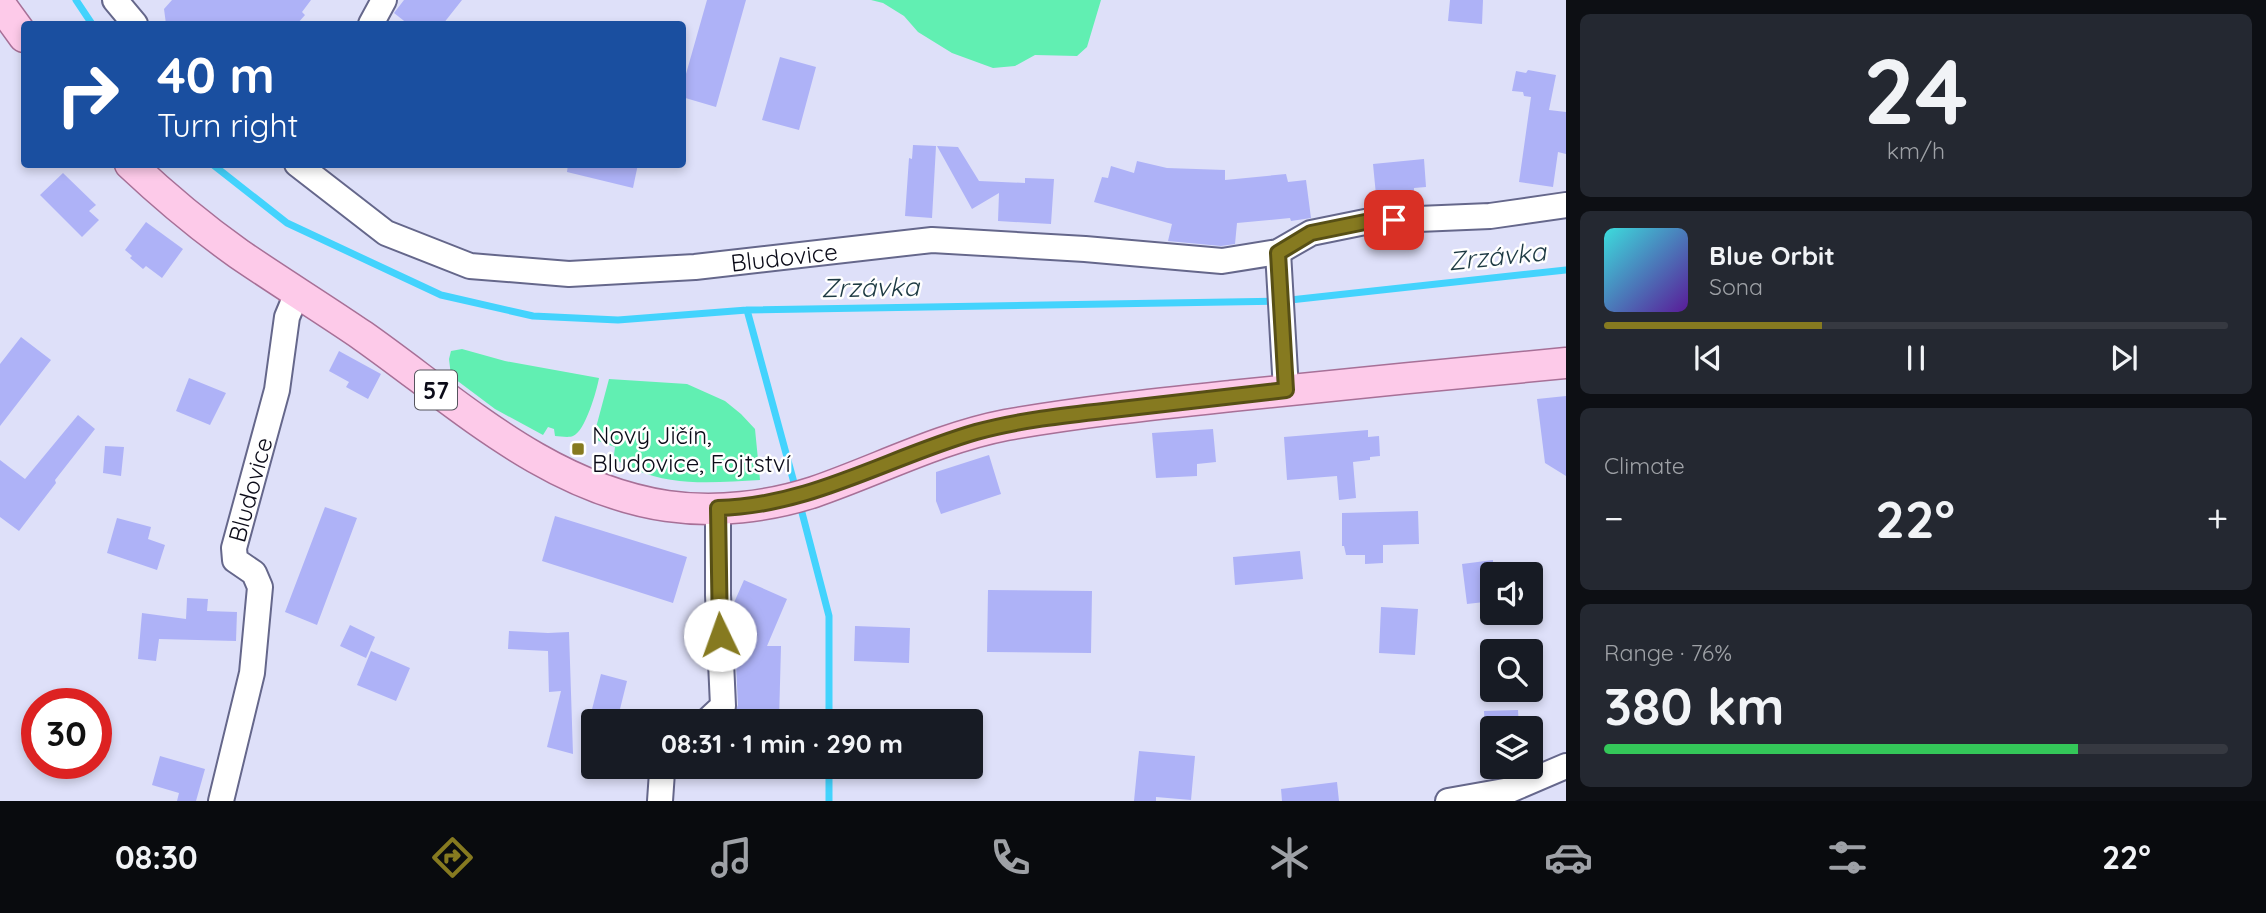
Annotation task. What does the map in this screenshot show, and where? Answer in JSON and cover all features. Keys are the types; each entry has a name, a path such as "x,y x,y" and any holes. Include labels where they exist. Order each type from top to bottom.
{"main road":[{"path":"0,4 21,33"},
{"name":"57","path":"135,168 209,232 363,336 483,425 538,460 601,489 672,507 758,506 785,500 814,492 935,445 1002,426 1078,414 1286,390 1566,363"}],"street":[{"path":"115,0 132,21"},
{"path":"373,21 384,0"},
{"name":"Bludovice","path":"309,175 386,233 470,266 569,274 695,267 932,240 1222,261 1279,262 1311,233 1370,221 1490,216 1566,205"},
{"path":"1279,262 1286,390"},
{"name":"Bludovice","path":"221,801 252,673 260,587 254,573 235,560 234,548 277,390 287,317 297,293"},
{"path":"718,508 718,595 723,706 720,709"},
{"path":"1448,801 1510,790 1566,766"},
{"path":"660,801 662,779"}],"green space":[{"path":"871,0 1101,0 1087,47 1077,56 1035,55 1015,66 993,68 952,53 918,32 904,16 883,3"},
{"path":"462,349 505,361 599,378 582,427 571,437 555,436 554,429 548,427 543,435 495,409 451,376 451,351"},
{"path":"609,379 687,384 725,401 755,429 760,480 682,481 651,475 621,463 614,455 615,447 596,440 594,435"}],"building":[{"path":"172,0 311,0 302,12 305,15 300,21 166,21 164,9"},
{"path":"404,0 462,0 445,21 404,21 394,13"},
{"path":"707,0 746,0 716,107 686,98 686,74"},
{"path":"1450,0 1483,0 1482,24 1448,21"},
{"path":"780,57 816,67 799,130 762,120"},
{"path":"1528,70 1556,75 1549,110 1566,112 1566,154 1558,152 1553,187 1519,182 1531,97 1524,96 1523,92 1512,91 1516,71 1526,73"},
{"path":"913,145 936,146 932,218 905,216 909,158 912,159"},
{"path":"937,146 958,147 979,181 1025,183 1025,178 1054,179 1051,224 998,221 999,193 972,209"},
{"path":"1424,159 1426,187 1414,188 1414,192 1376,195 1373,164"},
{"path":"1137,161 1167,168 1225,170 1225,180 1286,174 1288,182 1306,180 1311,218 1237,223 1235,244 1221,246 1168,241 1172,224 1094,202 1102,177 1108,178 1111,166 1134,173"},
{"path":"568,168 637,168 633,188 567,172"},
{"path":"63,173 96,205 89,211 99,220 82,237 40,195"},
{"path":"146,222 183,249 162,278 146,266 143,269 125,250"},
{"path":"21,337 51,360 0,426 0,364"},
{"path":"339,351 381,374 368,399 346,387 349,382 329,371"},
{"path":"189,378 226,393 210,425 176,411"},
{"path":"1566,396 1566,476 1545,463 1537,399"},
{"path":"78,415 95,429 19,531 0,517 0,460 25,479"},
{"path":"1213,429 1216,462 1197,464 1197,476 1156,478 1152,433"},
{"path":"1368,430 1368,437 1379,436 1380,456 1353,462 1356,498 1339,500 1337,476 1287,480 1284,437"},
{"path":"105,446 124,447 121,476 103,473"},
{"path":"989,455 1001,494 941,514 936,501 936,472"},
{"path":"325,507 357,518 317,625 285,612"},
{"path":"1418,511 1419,544 1383,545 1383,563 1365,564 1365,555 1346,555 1342,546 1342,513"},
{"path":"555,516 687,557 673,603 542,561"},
{"path":"117,518 151,527 148,539 165,545 157,570 107,553"},
{"path":"1300,551 1303,579 1235,585 1233,557"},
{"path":"1493,560 1480,562 1480,602 1467,604 1462,564"},
{"path":"744,580 787,599 767,646 781,646 779,709 736,709 733,605"},
{"path":"988,590 1092,591 1091,653 987,652"},
{"path":"187,598 208,599 207,611 237,612 236,641 159,639 156,661 138,659 142,613 186,619"},
{"path":"1381,607 1418,609 1415,655 1379,653"},
{"path":"350,625 375,637 366,658 340,646"},
{"path":"855,626 910,628 909,663 854,661"},
{"path":"509,631 569,632 573,754 547,747 561,691 549,692 548,651 508,649"},
{"path":"371,651 410,668 396,701 357,685"},
{"path":"601,674 627,681 620,709 592,709"},
{"path":"1518,710 1518,716 1484,716 1484,711"},
{"path":"1139,751 1195,756 1191,800 1156,797 1156,801 1134,801"},
{"path":"160,756 205,769 196,801 177,801 179,793 152,785"},
{"path":"1337,782 1339,801 1282,801 1281,789"}],"waterway":[{"name":"Zrzávka","path":"76,0 90,21"},
{"name":"Zrzávka","path":"217,168 287,223 441,295 533,316 618,320 747,310 1281,301 1566,270"},
{"path":"747,310 796,490"},
{"path":"800,505 829,616 829,709"},
{"path":"829,779 829,801"}],"place":[{"name":"Nový Jičín, Bludovice, Fojtství","path":"578,449"}],"route":[{"path":"720,635 718,508 758,506 814,492 935,445 1002,426 1078,414 1286,390 1278,253 1311,233 1370,221 1394,220"}]}
